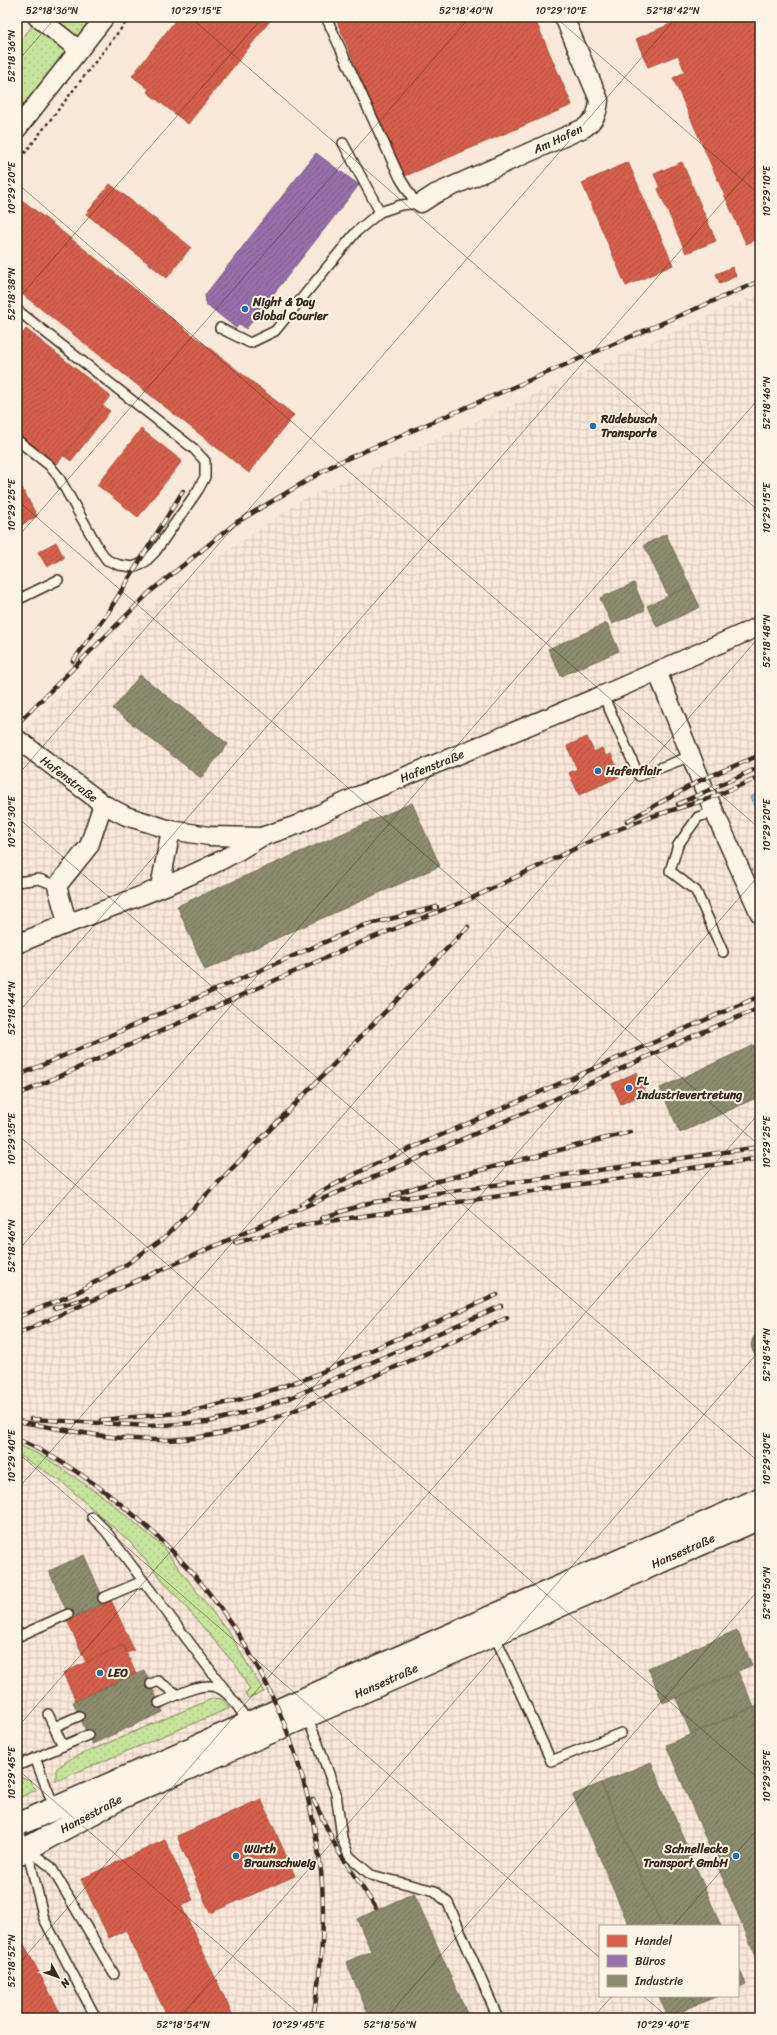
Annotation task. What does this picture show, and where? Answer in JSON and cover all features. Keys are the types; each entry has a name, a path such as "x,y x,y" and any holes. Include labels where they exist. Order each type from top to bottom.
{"main road":[{"name":"Hansestraße","path":"17,1825 59,1818 122,1797 303,1708 490,1626 760,1499"},
{"name":"Hansestraße","path":"490,1626 760,1518"},
{"name":"Hansestraße","path":"22,1852 59,1818 248,1723 303,1708"}],"street":[{"path":"37,17 79,50"},
{"path":"17,129 105,17"},
{"name":"Am Hafen","path":"421,203 435,194 584,128 593,121 598,112 599,100 564,17"},
{"name":"Hafenstraße","path":"17,944 67,922 160,887 234,854 261,837 297,825 358,796 603,695 760,626"},
{"path":"657,671 714,812 760,914"},
{"name":"Hafenstraße","path":"17,739 103,804 126,816 171,830 209,836 261,837"},
{"name":"Hafenstraße","path":"57,886 89,846 103,804"},
{"path":"160,887 171,830"},
{"path":"57,886 67,922"}],"lane":[{"path":"326,17 400,178 413,199 421,203"},
{"path":"343,143 380,212"},
{"path":"220,328 250,344 275,331 356,232 380,212 401,205 421,203"},
{"path":"17,310 194,449 205,461 205,477 198,490 155,552 145,562 133,567 119,565 107,560 99,549 66,488 54,470 17,440"},
{"path":"17,600 58,580"},
{"path":"603,695 639,776 691,756"},
{"path":"714,812 698,817 678,845 670,871 696,891 723,952"},
{"path":"17,882 39,879 57,886"},
{"path":"92,1517 105,1530 229,1695 248,1723"},
{"path":"103,1598 143,1581"},
{"path":"17,1637 68,1614"},
{"path":"490,1626 551,1761 621,1733"},
{"path":"151,1684 158,1681 178,1695"},
{"path":"159,1703 199,1686 217,1686 229,1695"},
{"path":"303,1708 336,1793 342,1838 349,1856 371,1875 435,1891 448,1903 498,2018"},
{"path":"48,1714 63,1746"},
{"path":"54,1727 79,1716"},
{"path":"17,1766 88,1735"},
{"path":"35,1758 59,1818"},
{"path":"17,1829 22,1852 44,1920 96,2018"},
{"path":"22,1852 51,1867 114,1974"}],"path":[{"path":"17,163 130,17"}],"shaded area":[{"path":"17,17 760,17 760,294 715,313 167,592 17,737"},
{"path":"760,294 760,2018 17,2018 17,737 167,592 304,499"}],"green space":[{"path":"39,17 104,17 17,127 17,45"},
{"path":"17,1444 46,1458 108,1500 161,1545 231,1636 264,1692 248,1698 245,1693 250,1690 238,1668 130,1542 62,1482 17,1454"},
{"path":"214,1698 222,1699 230,1708 56,1781 56,1769 70,1759"},
{"path":"18,1776 30,1781 36,1790 17,1799"}],"water":[{"path":"760,793 760,820 750,797"}],"building: Handel":[{"path":"178,17 273,17 188,124 147,92 149,89 132,76"},
{"path":"335,17 534,17 572,105 403,177"},
{"path":"686,17 760,17 760,238 746,244 673,78 685,72 678,55 648,67 636,39"},
{"path":"628,162 673,265 626,286 582,183"},
{"path":"682,162 688,176 660,188 654,174"},
{"path":"688,176 716,241 686,253 658,189"},
{"path":"110,184 191,247 167,278 86,214"},
{"path":"17,196 294,415 249,473 17,290"},
{"path":"732,267 736,276 720,284 716,274"},
{"path":"26,329 110,396 57,464 17,433 17,341"},
{"path":"103,406 110,411 71,461 64,456"},
{"path":"141,429 182,461 138,517 97,485"},
{"path":"21,486 37,516 18,527 17,488"},
{"path":"56,542 64,558 47,567 38,552"},
{"path":"587,737 594,752 602,748 606,756 611,754 621,776 579,795 569,773 577,769 567,746"},
{"name":"FL Industrievertretung","path":"637,1072 646,1093 621,1104 612,1084"},
{"path":"111,1600 134,1650 127,1653 123,1645 86,1662 67,1620"},
{"name":"LEO","path":"123,1645 136,1674 76,1701 63,1673"},
{"name":"Würth Braunschweig","path":"261,1799 295,1876 210,1913 177,1836"},
{"path":"165,1840 193,1900 181,1905 234,2018 168,2018 126,1930 109,1938 81,1879"},
{"path":"17,1931 63,2018 17,2018"}],"building: Büros":[{"path":"316,153 359,185 246,329 240,324 236,328 206,304 205,295"}],"building: Industrie":[{"path":"666,534 690,586 668,596 644,545"},
{"path":"634,583 645,610 612,624 600,598"},
{"path":"690,586 700,607 657,627 647,606"},
{"path":"607,623 619,651 561,676 548,649"},
{"path":"140,675 228,744 201,778 113,709"},
{"path":"412,803 440,866 205,970 177,906"},
{"path":"754,1045 760,1057 760,1096 680,1133 660,1088"},
{"path":"760,1330 760,1361 753,1352 751,1345 753,1338"},
{"path":"84,1555 105,1603 70,1619 49,1571"},
{"path":"737,1630 752,1665 663,1703 648,1668"},
{"path":"144,1670 163,1712 92,1744 73,1702"},
{"path":"738,1672 754,1707 691,1734 676,1698"},
{"name":"Schnellecke Transport GmbH","path":"760,1705 760,1966 666,1745"},
{"path":"651,1762 721,1925 662,1925 601,1783"},
{"path":"601,1783 662,1925 629,1925 573,1795"},
{"path":"414,1893 469,2018 370,2018 346,1962 371,1951 357,1919"},
{"path":"739,1968 746,1984 739,1988"},
{"path":"659,1997 692,1997 696,2005 668,2017"},
{"path":"692,1997 716,1997 696,2005"}],"railway":[{"path":"17,724 151,591 237,522 337,463 760,281"},
{"path":"73,661 107,614 183,491"},
{"path":"627,821 701,780 760,755"},
{"path":"678,804 760,767"},
{"path":"17,1095 359,943 470,899 597,838 647,818 708,799 760,777"},
{"path":"17,1076 362,926 437,907"},
{"path":"18,1317 74,1294 127,1264 165,1237 468,927"},
{"path":"301,1205 322,1191 375,1164 760,996"},
{"path":"17,1334 280,1217 531,1110 688,1038 760,1008"},
{"path":"392,1195 430,1183 630,1132"},
{"path":"322,1218 368,1203 760,1147"},
{"path":"235,1243 302,1225 760,1158"},
{"path":"101,1420 189,1412 254,1396 308,1378 497,1295"},
{"path":"54,1308 88,1298"},
{"path":"31,1419 149,1426 208,1422 251,1411 292,1397 501,1306"},
{"path":"17,1421 89,1434 143,1440 188,1439 215,1435 242,1428 293,1411 507,1318"},
{"path":"17,1439 57,1459 94,1484 118,1502 160,1539 197,1578 229,1621 257,1666 280,1714 298,1764 312,1816 321,1871 323,1908 322,1945 313,2018"},
{"path":"313,1799 338,1851 376,1908"}],"place":[{"name":"Night & Day Global Courier","path":"245,309"},
{"name":"Rüdebusch Transporte","path":"593,426"},
{"name":"Hafenflair","path":"598,771"},
{"name":"FL Industrievertretung","path":"629,1088"},
{"name":"LEO","path":"100,1673"},
{"name":"Würth Braunschweig","path":"236,1856"},
{"name":"Schnellecke Transport GmbH","path":"736,1856"}]}
